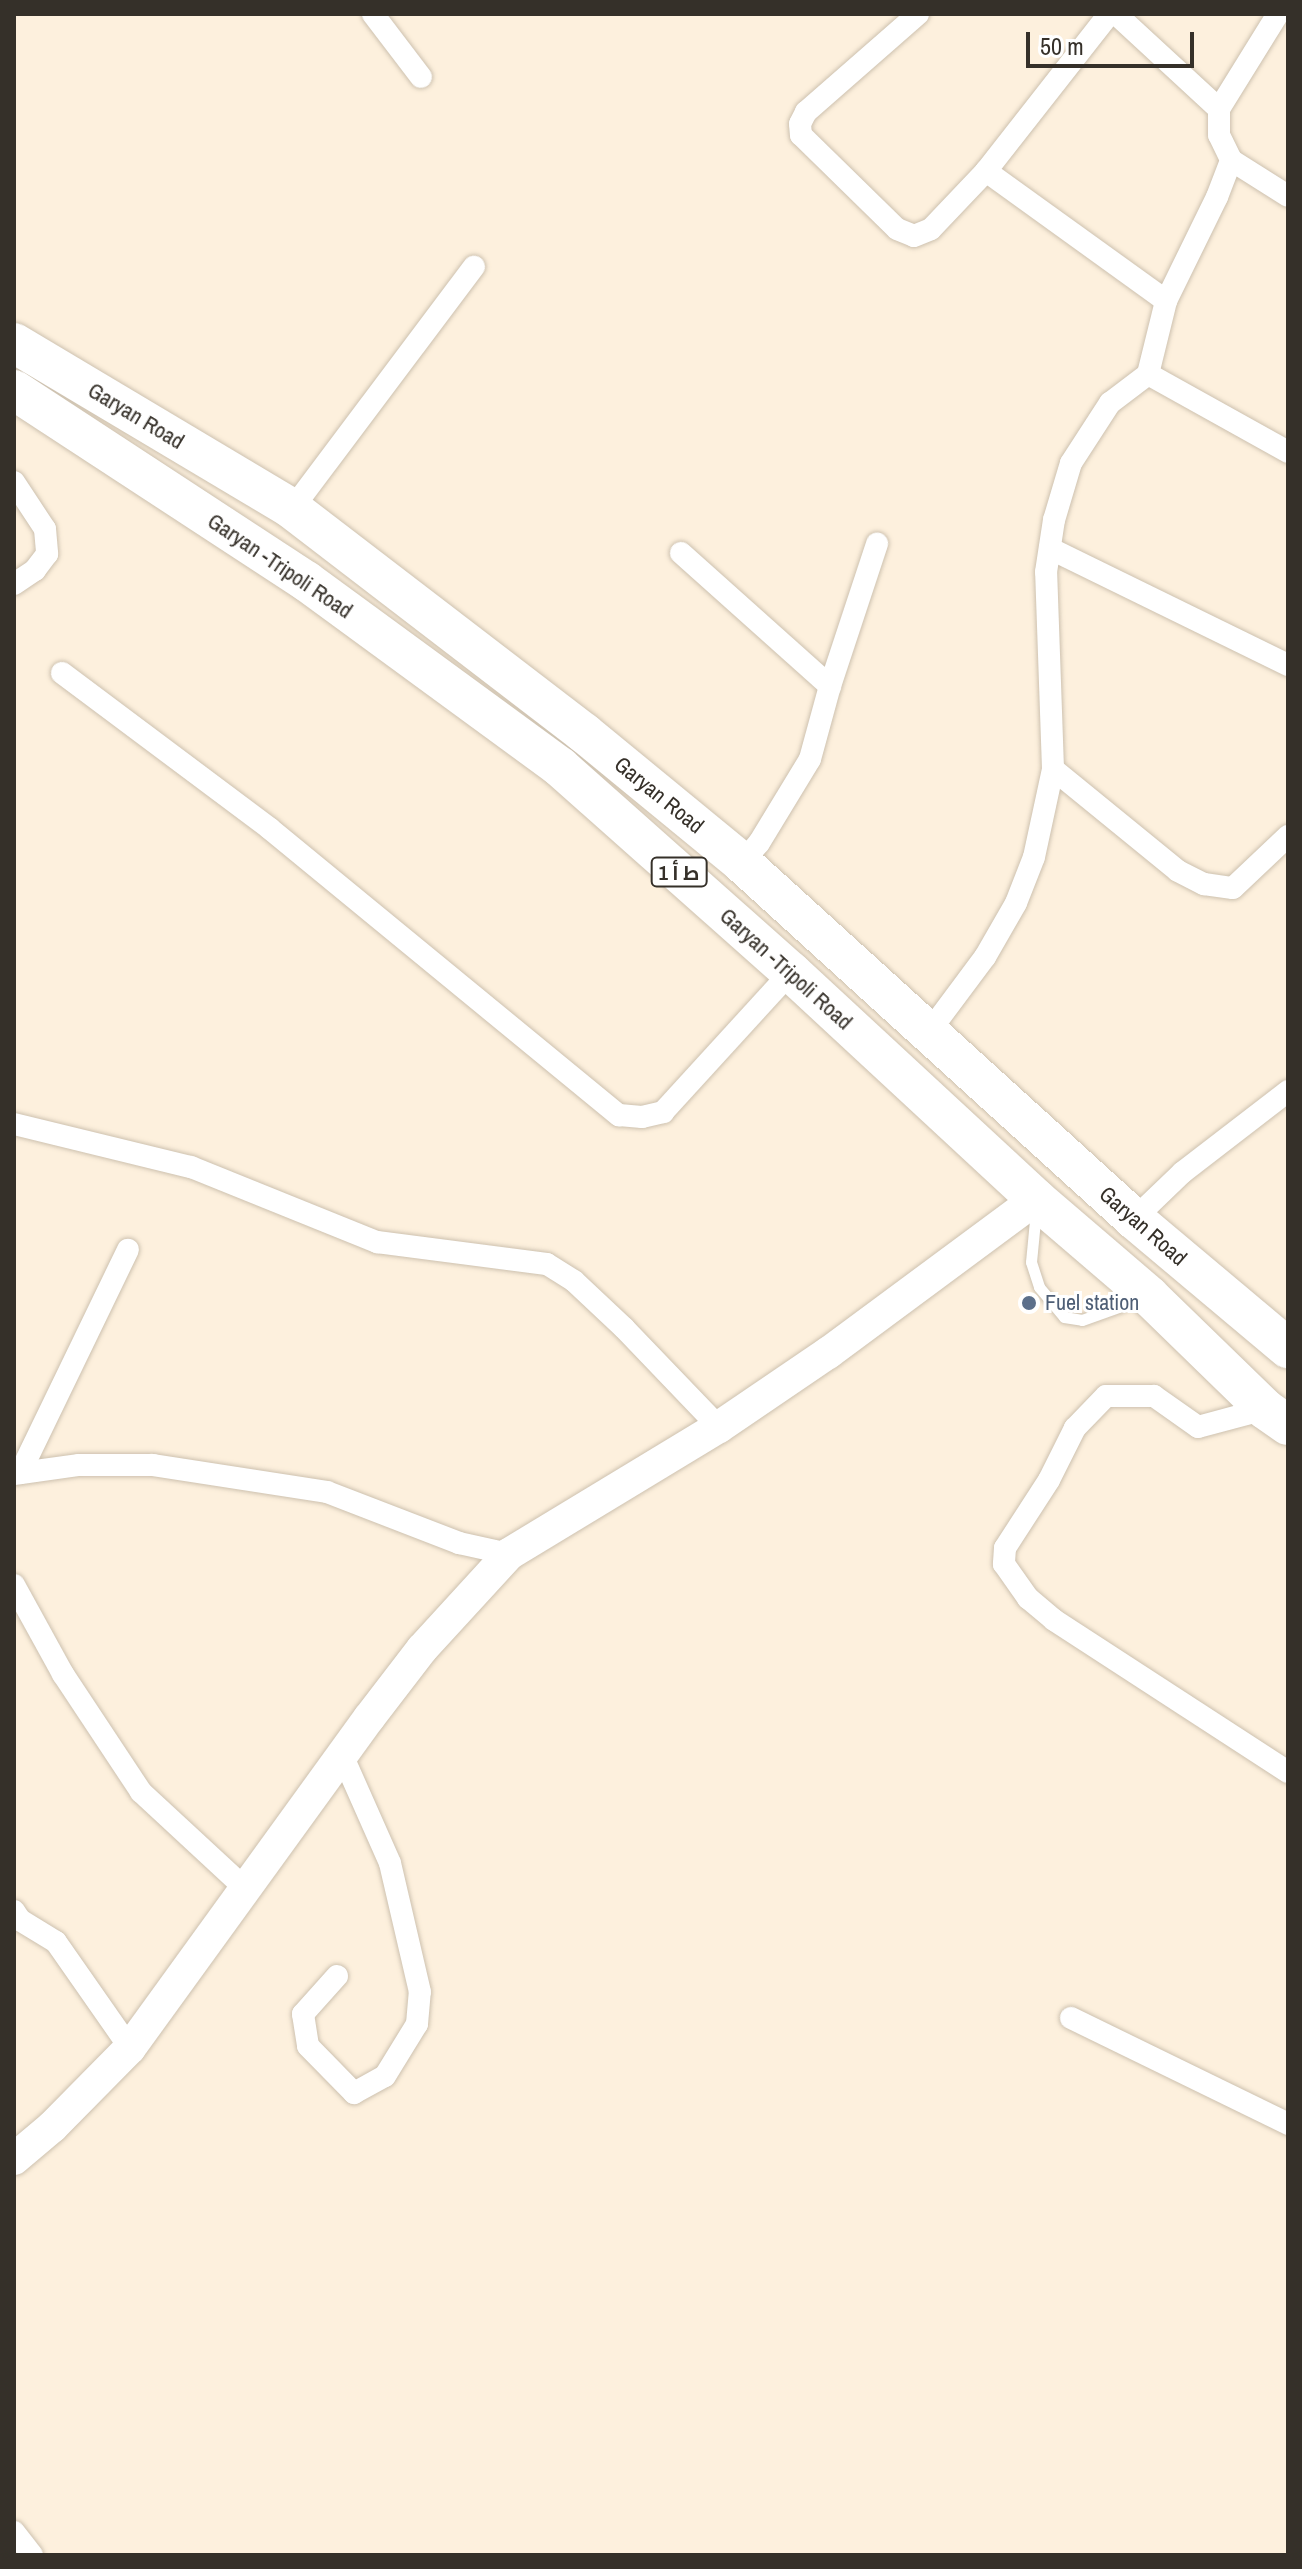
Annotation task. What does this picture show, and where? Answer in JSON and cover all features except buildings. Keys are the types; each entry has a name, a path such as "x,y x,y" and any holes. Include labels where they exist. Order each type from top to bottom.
{"highway":[{"name":"Garyan Road","path":"14,343 292,509 584,733 742,863 1134,1219 1288,1348"},
{"name":"Garyan -Tripoli Road","path":"14,390 306,581 560,767 791,972 1036,1199 1149,1296 1276,1417"}],"street":[{"path":"373,14 421,77"},
{"path":"918,14 806,112 800,124 801,135 897,229 914,236 931,229 986,171 1109,14"},
{"path":"1116,14 1219,109"},
{"path":"1278,14 1219,109 1219,135 1231,160 1288,196"},
{"path":"929,1032 985,957 1016,903 1034,857 1053,769 1046,572 1054,520 1071,463 1110,403 1148,374 1166,301 1217,197 1231,160"},
{"path":"986,171 1166,301"},
{"path":"292,509 474,267"},
{"path":"1148,374 1288,452"},
{"path":"14,482 45,529 47,554 35,570 14,584"},
{"path":"742,863 759,843 810,759 830,686 877,544"},
{"path":"1051,549 1288,665"},
{"path":"681,553 830,686"},
{"path":"62,673 269,828 619,1115 642,1117 663,1112 791,972"},
{"path":"1053,769 1178,871 1204,884 1233,888 1288,836"},
{"path":"1134,1219 1183,1172 1288,1091"},
{"path":"14,1124 191,1167 377,1242 547,1264 574,1281 624,1328 719,1427"},
{"path":"14,2159 52,2127 130,2048 248,1891 422,1649 509,1554 719,1427 828,1353 1036,1199"},
{"path":"17,1473 128,1250"},
{"path":"1276,1417 1198,1427 1154,1396 1106,1396 1075,1428 1049,1480 1005,1548 1004,1564 1028,1598 1054,1620 1288,1772"},
{"path":"17,1473 79,1465 153,1465 327,1492 459,1543 509,1554"},
{"path":"14,1585 63,1674 141,1792 248,1891"},
{"path":"337,1976 303,2014 308,2046 354,2093 385,2076 417,2024 420,1992 390,1863 343,1757"},
{"path":"14,1911 20,1920 56,1942 130,2048"},
{"path":"1071,2018 1288,2124"},
{"path":"14,2532 32,2555"}],"lane":[{"path":"1036,1199 1031,1262 1039,1287 1064,1317 1082,1320 1149,1296"}],"place":[{"name":"Fuel station","path":"1029,1303"}]}
